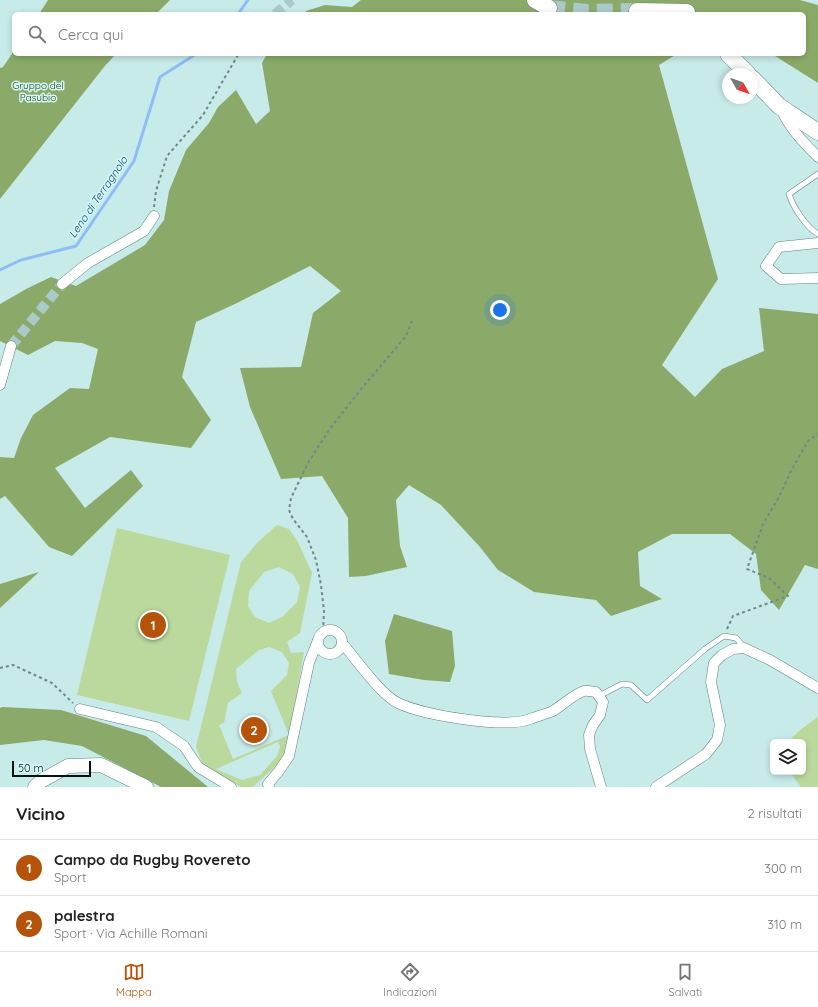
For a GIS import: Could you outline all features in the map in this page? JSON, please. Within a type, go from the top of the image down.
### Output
[{"type":"main road","points":[[669,0],[676,3],[687,12]]},
{"type":"main road","points":[[637,11],[662,12]]},
{"type":"main road","points":[[730,56],[742,68]]},
{"type":"main road","points":[[758,84],[780,106],[818,132]]},
{"type":"main road","points":[[35,787],[41,781],[68,766],[101,765],[146,787]]},
{"type":"street","points":[[780,106],[787,123],[799,139],[818,157]]},
{"type":"street","points":[[62,284],[88,263],[144,231],[154,216]]},
{"type":"street","points":[[818,243],[779,247],[766,266],[781,279],[818,278]]},
{"type":"street","points":[[0,385],[11,346]]},
{"type":"street","points":[[269,787],[268,784],[289,756],[309,663],[320,636],[326,630],[334,630],[340,635],[342,643],[370,677],[385,693],[398,703],[445,716],[478,722],[525,721],[553,711],[584,691],[596,692],[603,702],[600,715],[593,725],[589,736],[590,749],[598,785]]},
{"type":"street","points":[[320,636],[319,648],[325,653],[336,653],[340,650],[342,643]]},
{"type":"street","points":[[656,787],[706,754],[717,740],[720,725],[711,682],[714,663],[722,655],[733,649],[744,648],[770,660],[818,688]]},
{"type":"street","points":[[80,709],[156,727],[184,746],[198,767],[231,787]]},
{"type":"lane","points":[[818,174],[789,194],[791,200],[806,222],[812,230],[818,234]]},
{"type":"lane","points":[[599,696],[622,684],[631,685],[647,700],[705,648],[724,636],[736,638],[744,648]]},
{"type":"path","points":[[154,216],[156,191],[167,156],[203,115],[237,56]]},
{"type":"path","points":[[320,636],[324,611],[316,560],[307,537],[293,519],[290,510],[291,498],[308,463],[329,430],[406,336],[412,322]]},
{"type":"path","points":[[724,636],[733,616],[788,596],[769,578],[747,569],[763,524],[779,497],[790,471],[808,441],[818,434]]},
{"type":"path","points":[[0,668],[12,665],[52,683],[80,709]]},
{"type":"green space","points":[[48,0],[170,0],[158,12],[40,12]]},
{"type":"green space","points":[[361,0],[800,0],[818,5],[818,83],[775,56],[806,56],[806,12],[305,12],[325,5],[352,7]]},
{"type":"green space","name":"Gruppo del Pasubio","points":[[12,54],[12,56],[114,56],[0,199],[0,68],[3,67]]},
{"type":"green space","points":[[266,56],[674,56],[659,65],[718,279],[662,365],[695,397],[722,369],[764,351],[759,308],[818,314],[818,569],[805,565],[779,610],[761,590],[756,554],[730,534],[672,534],[638,552],[640,586],[662,599],[611,616],[596,600],[534,592],[498,570],[480,547],[441,505],[409,485],[396,500],[400,546],[407,567],[366,576],[349,577],[348,518],[322,476],[281,479],[250,407],[240,368],[301,367],[313,313],[341,291],[310,266],[196,322],[182,377],[211,420],[191,448],[110,437],[55,468],[85,508],[131,470],[143,486],[72,556],[49,547],[5,496],[0,499],[0,457],[14,458],[21,438],[33,415],[70,388],[89,389],[98,349],[82,343],[55,341],[28,355],[0,341],[0,304],[51,277],[76,286],[145,245],[164,220],[169,191],[186,150],[209,123],[218,107],[236,90],[256,124],[270,111],[262,63]]},
{"type":"green space","points":[[277,525],[289,529],[298,542],[312,573],[300,633],[287,642],[291,653],[304,652],[286,754],[278,764],[253,787],[241,787],[203,765],[196,747],[241,562],[257,543]],"holes":[[[279,567],[293,574],[300,587],[297,602],[282,617],[269,623],[255,617],[248,606],[249,591],[264,572]],[[269,647],[282,652],[289,663],[287,675],[271,691],[289,735],[233,759],[219,725],[224,723],[228,703],[242,693],[237,682],[236,669],[259,650]],[[278,742],[280,747],[277,756],[260,775],[242,780],[216,769]]]},
{"type":"green space","points":[[117,528],[230,555],[189,721],[77,695]]},
{"type":"green space","points":[[39,572],[0,608],[0,584]]},
{"type":"green space","points":[[394,614],[452,631],[455,666],[450,682],[424,680],[389,674],[385,641]]},
{"type":"green space","points":[[0,708],[61,710],[146,736],[208,787],[161,787],[82,746],[44,740],[0,745]]},
{"type":"green space","points":[[818,717],[818,787],[801,787],[792,775],[806,775],[806,739],[791,739],[800,730]]},
{"type":"waterway","name":"Leno di Terragnolo","points":[[239,12],[248,0]]},
{"type":"waterway","name":"Leno di Terragnolo","points":[[0,270],[21,260],[76,246],[134,161],[160,77],[193,56]]},
{"type":"tunnel","points":[[277,12],[292,0]]},
{"type":"tunnel","points":[[549,8],[587,12],[637,11]]},
{"type":"tunnel","points":[[11,346],[62,284]]},
{"type":"place","name":"Campo da Rugby Rovereto","points":[[153,625]]},
{"type":"place","name":"palestra","points":[[254,730]]}]
